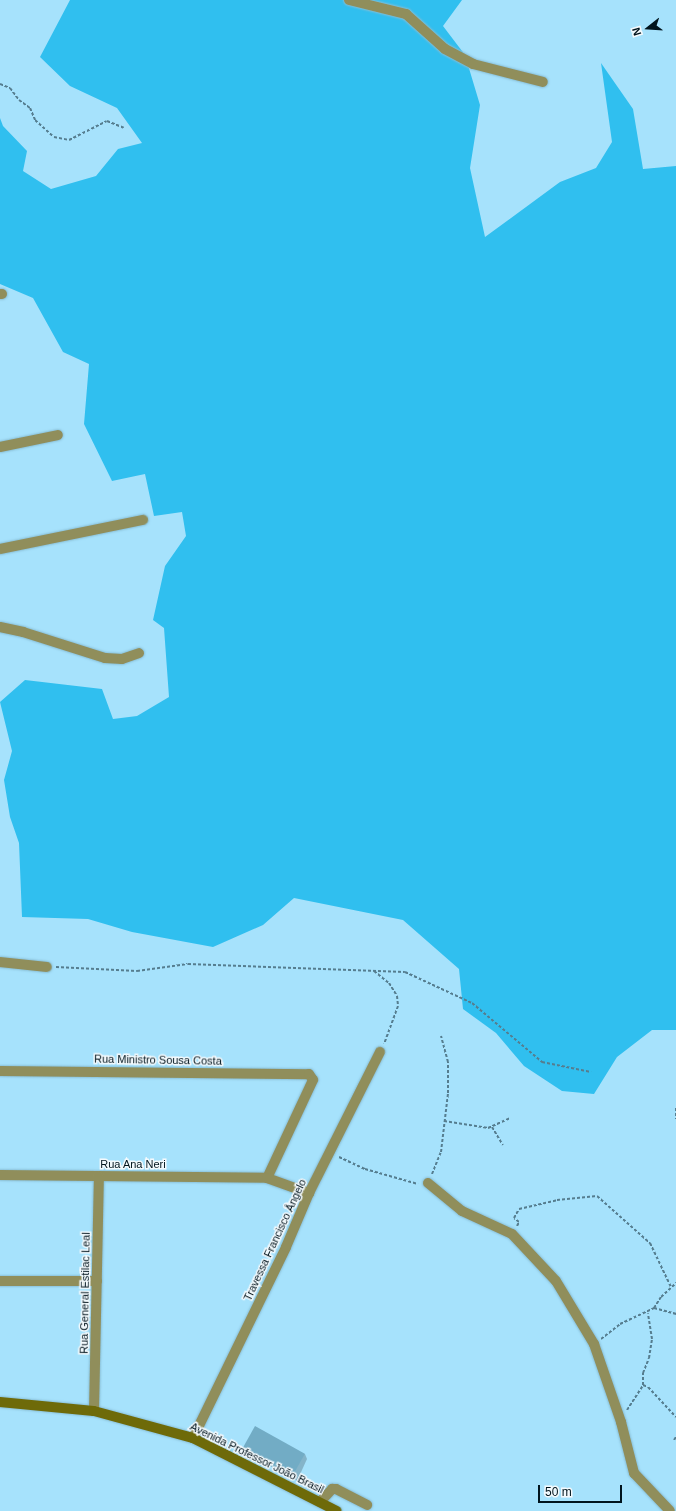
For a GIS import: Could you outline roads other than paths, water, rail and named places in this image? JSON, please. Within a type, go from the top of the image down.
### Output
[{"type":"main road","name":"Avenida Professor João Brasil","points":[[0,1402],[94,1411],[193,1438],[337,1511]]},
{"type":"street","points":[[349,0],[406,14],[445,49],[473,64],[543,82]]},
{"type":"street","points":[[0,447],[58,435]]},
{"type":"street","points":[[0,549],[143,520]]},
{"type":"street","points":[[0,627],[23,632],[105,658],[122,659],[139,653]]},
{"type":"street","points":[[0,962],[47,967]]},
{"type":"street","name":"Travessa Francisco Ângelo","points":[[193,1438],[286,1246],[309,1193],[380,1052]]},
{"type":"street","name":"Rua Ministro Sousa Costa","points":[[0,1071],[309,1074],[313,1080],[267,1178]]},
{"type":"street","name":"Rua Ana Neri","points":[[0,1175],[267,1178],[309,1193]]},
{"type":"street","name":"Rua General Estilac Leal","points":[[94,1411],[99,1176]]},
{"type":"street","points":[[428,1184],[462,1211],[512,1234],[556,1281],[594,1344],[620,1422],[634,1473],[670,1511]]},
{"type":"street","points":[[0,1281],[97,1282]]},
{"type":"street","points":[[320,1502],[332,1489],[336,1489],[367,1505]]}]
